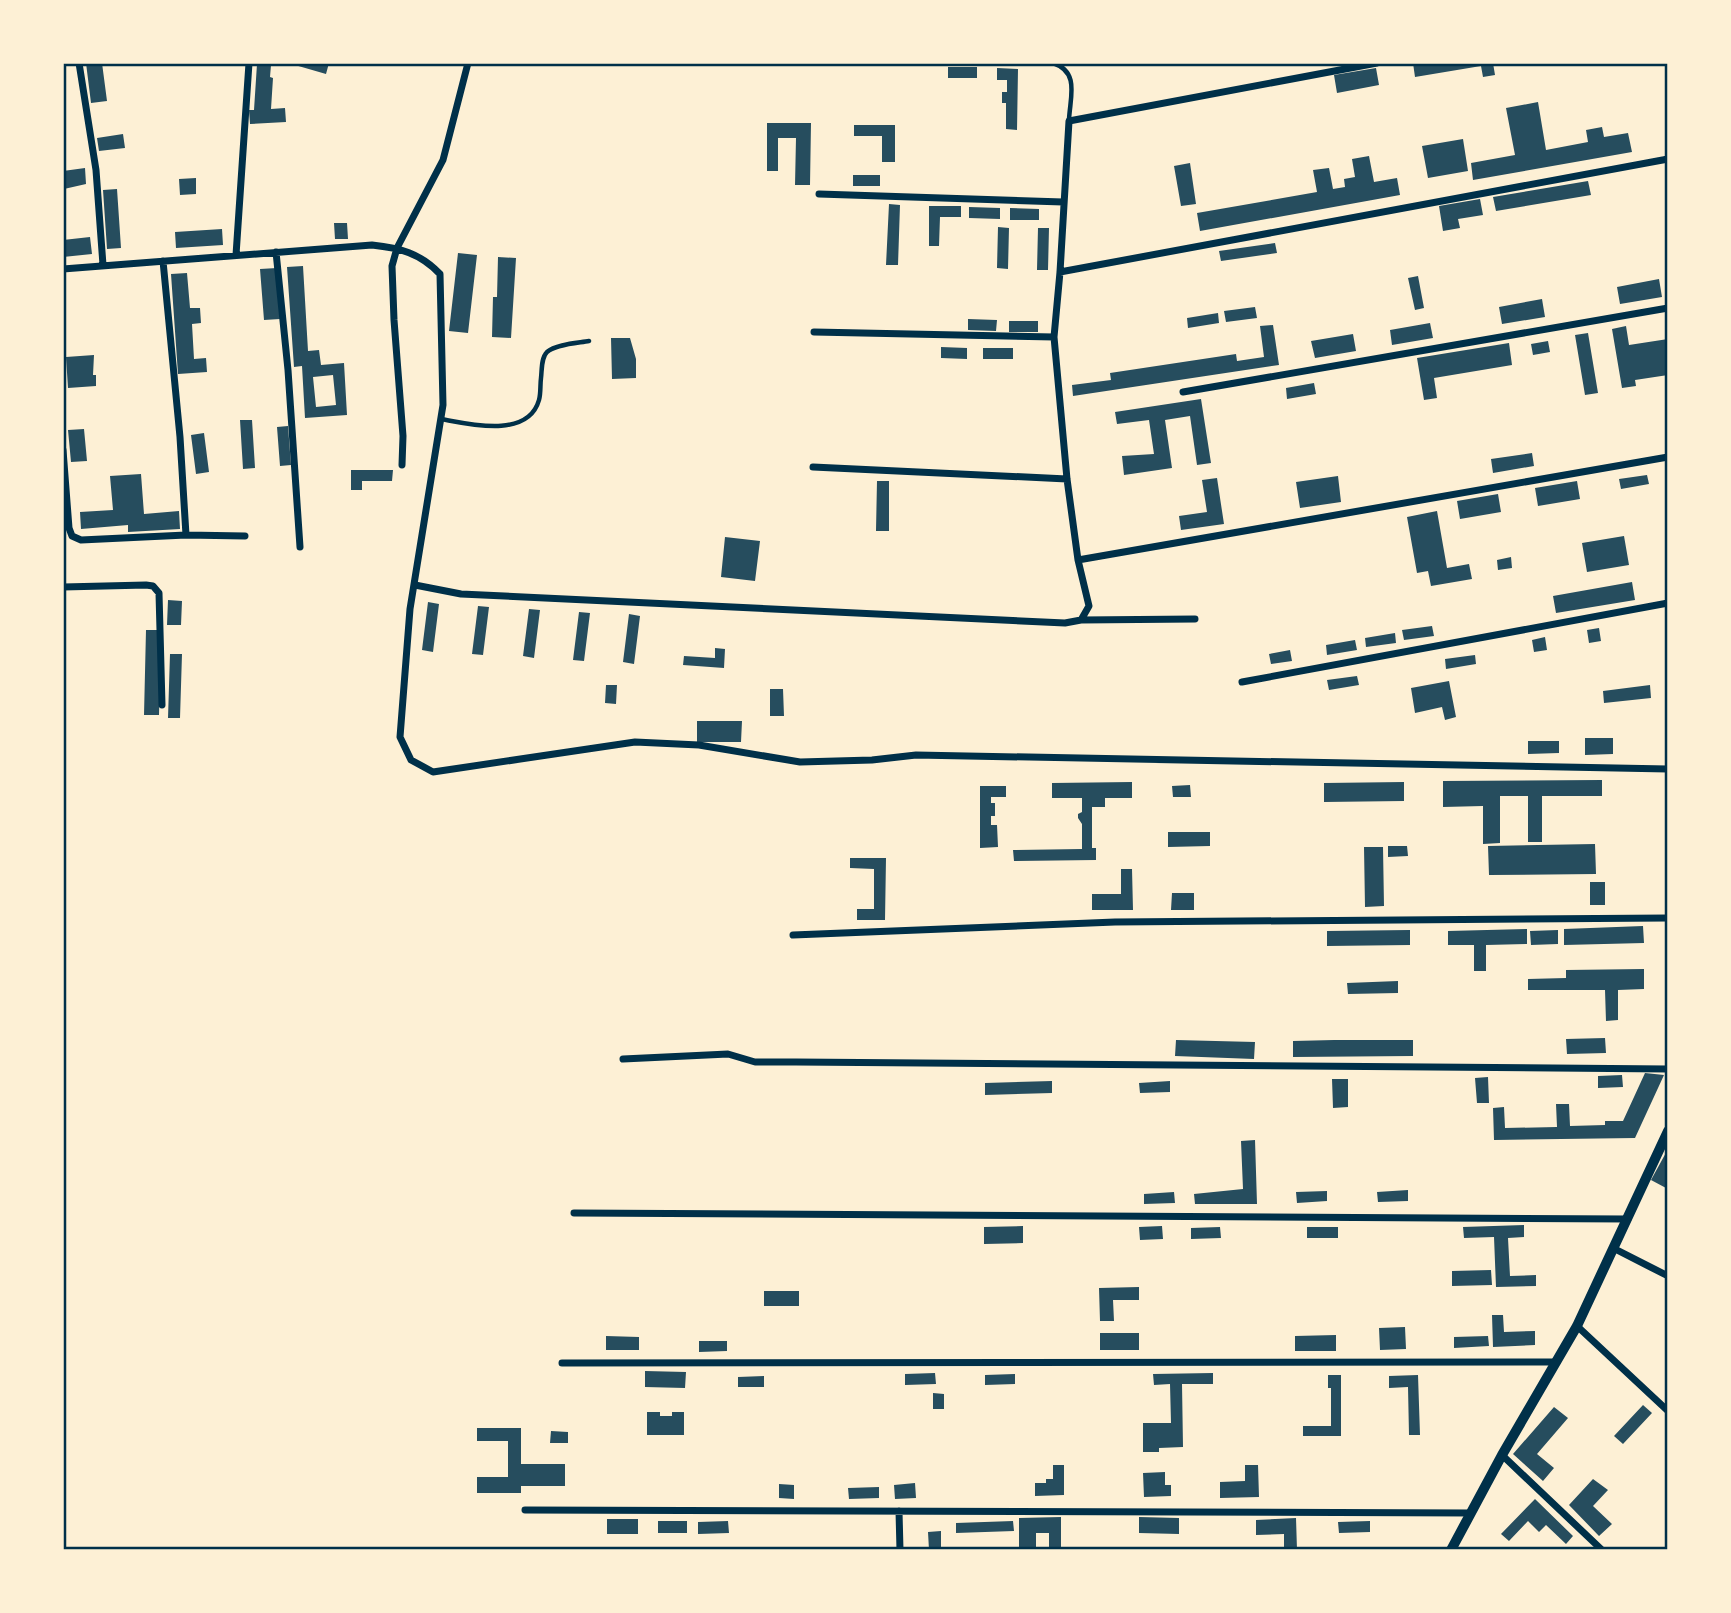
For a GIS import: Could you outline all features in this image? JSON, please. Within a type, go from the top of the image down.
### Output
[{"type":"street","points":[[79,63],[96,170],[103,265]]},
{"type":"street","points":[[236,256],[248,63]]},
{"type":"street","points":[[401,465],[403,436],[392,266],[397,248],[443,160],[468,63]]},
{"type":"street","points":[[1081,620],[1089,606],[1078,560],[1067,479],[1054,338],[1069,121],[1377,63]]},
{"type":"street","points":[[1060,272],[1668,159]]},
{"type":"street","points":[[819,194],[1063,202]]},
{"type":"street","points":[[63,269],[372,244],[397,248],[427,260],[440,274],[443,405],[410,609],[400,737],[411,760],[433,772],[635,742],[699,746],[800,762],[872,760],[916,755],[1668,769]]},
{"type":"street","points":[[276,251],[288,370],[300,547]]},
{"type":"street","points":[[163,261],[180,437],[186,535]]},
{"type":"street","points":[[1183,392],[1668,308]]},
{"type":"street","points":[[814,332],[1054,338]]},
{"type":"street","points":[[63,450],[69,528],[72,536]]},
{"type":"street","points":[[1078,560],[1668,457]]},
{"type":"street","points":[[813,467],[1067,479]]},
{"type":"street","points":[[63,537],[72,536],[81,540],[186,535],[245,536]]},
{"type":"street","points":[[63,587],[146,585],[153,586],[159,593],[162,705]]},
{"type":"street","points":[[415,585],[461,594],[1052,623],[1081,620],[1195,619]]},
{"type":"street","points":[[1242,682],[1668,604]]},
{"type":"street","points":[[793,935],[1115,922],[1668,918]]},
{"type":"street","points":[[623,1059],[727,1054],[755,1062],[1668,1069]]},
{"type":"street","points":[[1451,1550],[1502,1455],[1577,1326],[1668,1131]]},
{"type":"street","points":[[574,1213],[1628,1219]]},
{"type":"street","points":[[1615,1248],[1668,1276]]},
{"type":"street","points":[[1577,1326],[1668,1411]]},
{"type":"street","points":[[562,1363],[1557,1362]]},
{"type":"street","points":[[1502,1455],[1602,1550]]},
{"type":"street","points":[[525,1510],[1471,1513]]},
{"type":"street","points":[[899,1511],[900,1550]]},
{"type":"lane","points":[[1053,63],[1067,69],[1071,76],[1069,121]]},
{"type":"lane","points":[[441,419],[485,426],[513,424],[528,417],[539,401],[546,352],[589,341]]},
{"type":"building","points":[[86,63],[102,63],[107,101],[91,103]]},
{"type":"building","points":[[288,63],[329,63],[326,74]]},
{"type":"building","points":[[1413,63],[1493,63],[1495,75],[1483,77],[1481,66],[1415,77]]},
{"type":"building","points":[[257,64],[271,65],[271,109],[285,108],[286,122],[250,124],[249,110],[254,110]]},
{"type":"building","points":[[948,67],[977,67],[977,78],[948,78]]},
{"type":"building","points":[[997,68],[1018,69],[1017,130],[1006,129],[1006,103],[1002,103],[1002,92],[1007,92],[1007,80],[997,80]]},
{"type":"building","points":[[1376,68],[1379,85],[1337,93],[1334,75]]},
{"type":"building","points":[[1538,102],[1546,150],[1588,142],[1586,130],[1602,127],[1604,137],[1628,133],[1632,152],[1473,180],[1471,163],[1515,155],[1506,108]]},
{"type":"building","points":[[767,123],[811,123],[810,185],[795,185],[796,138],[778,138],[778,171],[767,171]]},
{"type":"building","points":[[854,125],[895,125],[895,162],[882,162],[882,136],[854,136]]},
{"type":"building","points":[[123,134],[125,148],[99,151],[97,138]]},
{"type":"building","points":[[1463,139],[1468,171],[1428,178],[1422,146]]},
{"type":"building","points":[[1369,156],[1374,182],[1397,178],[1400,195],[1200,231],[1197,213],[1317,192],[1313,170],[1329,168],[1333,189],[1345,187],[1344,179],[1355,177],[1352,159]]},
{"type":"building","points":[[1190,163],[1196,204],[1181,206],[1174,166]]},
{"type":"building","points":[[85,168],[86,184],[64,189],[63,171]]},
{"type":"building","points":[[853,175],[880,175],[880,186],[853,186]]},
{"type":"building","points":[[196,178],[196,194],[180,195],[179,179]]},
{"type":"building","points":[[1588,181],[1591,195],[1496,211],[1493,197]]},
{"type":"building","points":[[117,189],[121,248],[107,249],[103,190]]},
{"type":"building","points":[[1480,199],[1483,215],[1458,219],[1460,228],[1443,231],[1439,206]]},
{"type":"building","points":[[889,204],[900,205],[898,265],[886,265]]},
{"type":"building","points":[[929,206],[961,206],[961,217],[940,217],[939,246],[929,246]]},
{"type":"building","points":[[969,207],[1000,208],[1000,219],[969,218]]},
{"type":"building","points":[[1010,208],[1039,209],[1039,220],[1010,220]]},
{"type":"building","points":[[334,223],[347,223],[348,239],[335,239]]},
{"type":"building","points":[[998,227],[1009,228],[1008,269],[997,268]]},
{"type":"building","points":[[1038,228],[1049,228],[1048,270],[1037,270]]},
{"type":"building","points":[[222,229],[223,245],[176,248],[175,232]]},
{"type":"building","points":[[90,237],[92,254],[63,257],[63,240]]},
{"type":"building","points":[[1275,243],[1277,253],[1221,261],[1219,251]]},
{"type":"building","points":[[458,253],[477,255],[468,333],[449,331]]},
{"type":"building","points":[[498,257],[516,258],[511,338],[492,337]]},
{"type":"building","points":[[303,266],[308,351],[319,350],[321,365],[344,363],[347,415],[305,418],[302,366],[294,367],[287,267]],"holes":[[[333,375],[336,405],[316,407],[313,377]]]},
{"type":"building","points":[[277,268],[280,319],[264,320],[260,269]]},
{"type":"building","points":[[187,273],[190,308],[200,308],[201,323],[192,324],[194,359],[206,358],[207,372],[178,374],[171,274]]},
{"type":"building","points":[[1418,276],[1424,308],[1415,310],[1408,278]]},
{"type":"building","points":[[1659,279],[1662,297],[1620,304],[1617,287]]},
{"type":"building","points":[[1542,299],[1545,317],[1502,324],[1499,307]]},
{"type":"building","points":[[1255,307],[1257,318],[1226,322],[1224,311]]},
{"type":"building","points":[[1218,313],[1219,323],[1188,328],[1187,318]]},
{"type":"building","points":[[968,319],[997,320],[996,331],[968,330]]},
{"type":"building","points":[[1009,321],[1038,321],[1038,332],[1009,332]]},
{"type":"building","points":[[1430,323],[1433,338],[1392,345],[1390,330]]},
{"type":"building","points":[[1273,325],[1279,365],[1073,396],[1072,385],[1111,380],[1110,373],[1236,354],[1237,361],[1264,357],[1260,326]]},
{"type":"building","points":[[1626,326],[1629,345],[1668,339],[1668,375],[1635,380],[1636,386],[1622,388],[1612,329]]},
{"type":"building","points":[[1588,333],[1598,393],[1585,395],[1575,335]]},
{"type":"building","points":[[1353,334],[1356,351],[1315,358],[1311,341]]},
{"type":"building","points":[[611,338],[630,338],[636,359],[636,378],[612,379]]},
{"type":"building","points":[[1548,341],[1550,352],[1533,355],[1531,344]]},
{"type":"building","points":[[1509,343],[1512,365],[1434,378],[1437,398],[1424,400],[1417,358]]},
{"type":"building","points":[[941,347],[967,348],[967,359],[941,358]]},
{"type":"building","points":[[983,348],[1013,348],[1013,359],[983,359]]},
{"type":"building","points":[[94,355],[93,375],[96,375],[96,386],[68,388],[66,357]]},
{"type":"building","points":[[1314,383],[1316,394],[1287,399],[1286,388]]},
{"type":"building","points":[[1201,399],[1211,463],[1197,465],[1190,416],[1165,420],[1172,468],[1124,475],[1122,456],[1154,454],[1149,420],[1117,424],[1115,412]]},
{"type":"building","points":[[240,420],[252,420],[255,468],[243,469]]},
{"type":"building","points":[[288,426],[291,465],[280,466],[277,427]]},
{"type":"building","points":[[84,429],[87,461],[71,462],[68,430]]},
{"type":"building","points":[[204,433],[209,472],[196,474],[191,435]]},
{"type":"building","points":[[1532,453],[1534,466],[1493,473],[1491,459]]},
{"type":"building","points":[[351,470],[393,470],[392,481],[362,481],[362,490],[351,490]]},
{"type":"building","points":[[141,474],[144,514],[179,511],[180,529],[128,532],[128,525],[81,529],[80,512],[113,510],[110,476]]},
{"type":"building","points":[[1647,475],[1649,484],[1621,489],[1619,479]]},
{"type":"building","points":[[1338,476],[1341,502],[1300,508],[1296,482]]},
{"type":"building","points":[[1217,478],[1224,524],[1181,530],[1179,516],[1207,512],[1202,480]]},
{"type":"building","points":[[877,481],[889,481],[889,531],[876,531]]},
{"type":"building","points":[[1577,481],[1580,499],[1538,506],[1535,488]]},
{"type":"building","points":[[1498,494],[1501,512],[1460,519],[1457,501]]},
{"type":"building","points":[[1437,511],[1447,568],[1469,564],[1472,579],[1431,586],[1428,571],[1417,573],[1407,517]]},
{"type":"building","points":[[1624,536],[1629,565],[1587,572],[1582,543]]},
{"type":"building","points":[[725,537],[760,541],[755,581],[721,577]]},
{"type":"building","points":[[1511,557],[1512,568],[1498,570],[1497,560]]},
{"type":"building","points":[[1632,582],[1635,600],[1556,613],[1553,596]]},
{"type":"building","points":[[168,600],[182,601],[181,625],[167,625]]},
{"type":"building","points":[[428,602],[439,604],[433,652],[422,650]]},
{"type":"building","points":[[478,606],[489,607],[483,655],[472,654]]},
{"type":"building","points":[[529,609],[540,610],[534,658],[523,656]]},
{"type":"building","points":[[579,612],[590,613],[584,661],[573,660]]},
{"type":"building","points":[[629,614],[640,616],[634,664],[623,662]]},
{"type":"building","points":[[1432,626],[1434,636],[1404,640],[1402,630]]},
{"type":"building","points":[[1599,628],[1601,641],[1589,643],[1587,630]]},
{"type":"building","points":[[146,630],[161,630],[159,715],[144,715]]},
{"type":"building","points":[[1395,633],[1396,643],[1366,647],[1365,638]]},
{"type":"building","points":[[1545,637],[1547,650],[1534,652],[1532,640]]},
{"type":"building","points":[[1355,640],[1357,650],[1327,655],[1326,645]]},
{"type":"building","points":[[715,648],[725,649],[724,668],[683,665],[684,656],[715,658]]},
{"type":"building","points":[[1290,650],[1292,661],[1271,664],[1269,654]]},
{"type":"building","points":[[170,654],[182,654],[180,718],[168,718]]},
{"type":"building","points":[[1475,655],[1476,664],[1446,669],[1445,659]]},
{"type":"building","points":[[1357,676],[1359,685],[1329,690],[1327,680]]},
{"type":"building","points":[[1449,681],[1456,717],[1445,720],[1442,707],[1415,713],[1411,688]]},
{"type":"building","points":[[606,685],[617,685],[616,704],[605,703]]},
{"type":"building","points":[[1650,685],[1651,698],[1604,703],[1603,691]]},
{"type":"building","points":[[770,689],[783,689],[784,716],[770,716]]},
{"type":"building","points":[[697,721],[742,721],[741,742],[697,742]]},
{"type":"building","points":[[1585,738],[1613,738],[1613,754],[1585,755]]},
{"type":"building","points":[[1528,741],[1559,741],[1559,753],[1528,754]]},
{"type":"building","points":[[1602,780],[1602,796],[1542,796],[1542,842],[1528,842],[1528,796],[1500,796],[1500,843],[1483,844],[1483,806],[1443,807],[1443,781]]},
{"type":"building","points":[[1132,782],[1132,798],[1105,798],[1105,807],[1092,807],[1092,848],[1096,848],[1096,860],[1014,861],[1013,850],[1082,849],[1082,824],[1078,814],[1082,812],[1082,798],[1052,798],[1052,783]]},
{"type":"building","points":[[1404,782],[1404,801],[1324,802],[1324,783]]},
{"type":"building","points":[[1190,785],[1191,797],[1173,797],[1172,786]]},
{"type":"building","points":[[980,786],[1006,786],[1006,797],[991,797],[991,803],[995,803],[995,816],[991,816],[991,825],[997,825],[998,847],[980,848]]},
{"type":"building","points":[[1168,832],[1210,832],[1210,846],[1168,847]]},
{"type":"building","points":[[1595,844],[1596,874],[1489,875],[1488,846]]},
{"type":"building","points":[[1388,846],[1407,846],[1408,856],[1388,857]]},
{"type":"building","points":[[1364,847],[1383,847],[1384,906],[1365,907]]},
{"type":"building","points":[[850,858],[886,858],[885,920],[857,920],[857,909],[874,909],[874,869],[850,868]]},
{"type":"building","points":[[1121,869],[1132,869],[1133,910],[1092,910],[1092,894],[1121,894]]},
{"type":"building","points":[[1590,882],[1605,882],[1605,905],[1590,905]]},
{"type":"building","points":[[1172,893],[1194,893],[1194,910],[1171,910]]},
{"type":"building","points":[[1643,926],[1644,943],[1564,945],[1564,929]]},
{"type":"building","points":[[1527,929],[1527,944],[1486,945],[1486,971],[1474,971],[1474,945],[1448,945],[1448,931]]},
{"type":"building","points":[[1410,930],[1410,945],[1327,946],[1327,931]]},
{"type":"building","points":[[1558,930],[1558,944],[1531,945],[1530,931]]},
{"type":"building","points":[[1644,969],[1644,989],[1618,990],[1618,1020],[1606,1021],[1605,990],[1528,990],[1528,979],[1566,978],[1566,970]]},
{"type":"building","points":[[1398,981],[1398,993],[1348,994],[1347,983]]},
{"type":"building","points":[[1605,1038],[1606,1053],[1567,1054],[1566,1039]]},
{"type":"building","points":[[1176,1040],[1255,1042],[1254,1059],[1175,1056]]},
{"type":"building","points":[[1413,1040],[1413,1056],[1293,1057],[1293,1041]]},
{"type":"building","points":[[1645,1073],[1664,1075],[1635,1138],[1494,1140],[1493,1108],[1504,1107],[1505,1128],[1557,1127],[1556,1104],[1569,1104],[1570,1126],[1605,1125],[1605,1121],[1623,1121]]},
{"type":"building","points":[[1622,1075],[1623,1087],[1598,1088],[1598,1076]]},
{"type":"building","points":[[1488,1077],[1489,1103],[1477,1103],[1475,1078]]},
{"type":"building","points":[[1332,1079],[1348,1079],[1348,1107],[1333,1108]]},
{"type":"building","points":[[1052,1081],[1052,1093],[985,1095],[985,1083]]},
{"type":"building","points":[[1170,1081],[1170,1092],[1140,1093],[1139,1083]]},
{"type":"building","points":[[1255,1140],[1257,1204],[1195,1204],[1194,1194],[1243,1189],[1241,1141]]},
{"type":"building","points":[[1668,1149],[1668,1184],[1666,1188],[1651,1180]]},
{"type":"building","points":[[1408,1190],[1408,1201],[1378,1202],[1377,1192]]},
{"type":"building","points":[[1327,1191],[1327,1201],[1297,1203],[1296,1192]]},
{"type":"building","points":[[1174,1192],[1175,1203],[1144,1204],[1144,1194]]},
{"type":"building","points":[[1524,1225],[1524,1237],[1508,1238],[1510,1276],[1536,1275],[1536,1286],[1496,1287],[1494,1237],[1464,1238],[1463,1227]]},
{"type":"building","points":[[1023,1226],[1023,1243],[984,1244],[984,1227]]},
{"type":"building","points":[[1162,1226],[1163,1239],[1140,1240],[1139,1227]]},
{"type":"building","points":[[1220,1227],[1221,1238],[1191,1239],[1191,1228]]},
{"type":"building","points":[[1307,1227],[1338,1227],[1338,1238],[1307,1238]]},
{"type":"building","points":[[1491,1270],[1492,1285],[1452,1286],[1452,1271]]},
{"type":"building","points":[[1139,1287],[1139,1300],[1113,1300],[1114,1321],[1100,1321],[1099,1288]]},
{"type":"building","points":[[764,1291],[799,1291],[799,1306],[764,1306]]},
{"type":"building","points":[[1492,1315],[1503,1315],[1504,1332],[1535,1331],[1535,1345],[1493,1347]]},
{"type":"building","points":[[1405,1327],[1406,1349],[1380,1350],[1379,1328]]},
{"type":"building","points":[[1100,1333],[1139,1333],[1139,1350],[1100,1350]]},
{"type":"building","points":[[1336,1335],[1336,1351],[1295,1351],[1295,1336]]},
{"type":"building","points":[[606,1336],[639,1337],[639,1350],[606,1350]]},
{"type":"building","points":[[1488,1336],[1489,1346],[1454,1348],[1454,1337]]},
{"type":"building","points":[[699,1341],[727,1341],[727,1351],[699,1352]]},
{"type":"building","points":[[645,1371],[686,1372],[685,1388],[645,1387]]},
{"type":"building","points":[[935,1373],[936,1384],[905,1385],[905,1374]]},
{"type":"building","points":[[1213,1373],[1213,1384],[1182,1384],[1183,1447],[1143,1452],[1143,1423],[1171,1423],[1170,1384],[1154,1385],[1153,1374]]},
{"type":"building","points":[[1015,1374],[1015,1384],[985,1385],[985,1375]]},
{"type":"building","points":[[1328,1375],[1341,1375],[1341,1436],[1303,1436],[1303,1426],[1331,1426],[1331,1388],[1328,1388]]},
{"type":"building","points":[[1418,1375],[1420,1435],[1409,1435],[1408,1387],[1389,1388],[1389,1376]]},
{"type":"building","points":[[764,1376],[764,1387],[738,1387],[738,1377]]},
{"type":"building","points":[[933,1393],[944,1394],[944,1409],[933,1409]]},
{"type":"building","points":[[1643,1405],[1652,1413],[1623,1444],[1614,1436]]},
{"type":"building","points":[[1554,1407],[1568,1418],[1537,1454],[1554,1468],[1543,1481],[1513,1454]]},
{"type":"building","points":[[647,1412],[672,1416],[672,1412],[684,1412],[684,1435],[647,1435]]},
{"type":"building","points":[[477,1428],[521,1428],[521,1464],[565,1464],[565,1486],[521,1486],[521,1493],[477,1493],[477,1477],[508,1477],[508,1441],[477,1441]]},
{"type":"building","points":[[551,1431],[568,1432],[568,1443],[550,1443]]},
{"type":"building","points":[[1053,1465],[1064,1465],[1064,1495],[1035,1496],[1035,1483],[1046,1483],[1046,1479],[1053,1479]]},
{"type":"building","points":[[1245,1465],[1258,1465],[1259,1497],[1220,1498],[1220,1482],[1245,1481]]},
{"type":"building","points":[[1165,1472],[1165,1485],[1171,1485],[1171,1496],[1144,1497],[1143,1473]]},
{"type":"building","points":[[1593,1479],[1608,1490],[1593,1506],[1612,1524],[1599,1536],[1569,1505]]},
{"type":"building","points":[[915,1483],[916,1498],[895,1499],[894,1485]]},
{"type":"building","points":[[779,1484],[794,1485],[794,1499],[779,1498]]},
{"type":"building","points":[[879,1487],[879,1498],[849,1499],[848,1488]]},
{"type":"building","points":[[1535,1499],[1573,1536],[1566,1544],[1546,1525],[1539,1532],[1528,1521],[1509,1541],[1501,1534]]},
{"type":"building","points":[[1061,1517],[1061,1550],[1049,1550],[1049,1533],[1036,1533],[1036,1550],[1019,1550],[1019,1518]]},
{"type":"building","points":[[1139,1517],[1179,1518],[1179,1534],[1139,1533]]},
{"type":"building","points":[[1296,1518],[1297,1550],[1284,1550],[1284,1534],[1256,1535],[1256,1520]]},
{"type":"building","points":[[607,1519],[638,1519],[638,1534],[607,1534]]},
{"type":"building","points":[[658,1521],[687,1521],[687,1533],[658,1533]]},
{"type":"building","points":[[728,1521],[729,1533],[698,1534],[698,1522]]},
{"type":"building","points":[[1013,1521],[1014,1531],[956,1533],[956,1523]]},
{"type":"building","points":[[1370,1521],[1370,1532],[1339,1533],[1338,1522]]},
{"type":"building","points":[[941,1531],[941,1550],[929,1550],[928,1532]]}]
